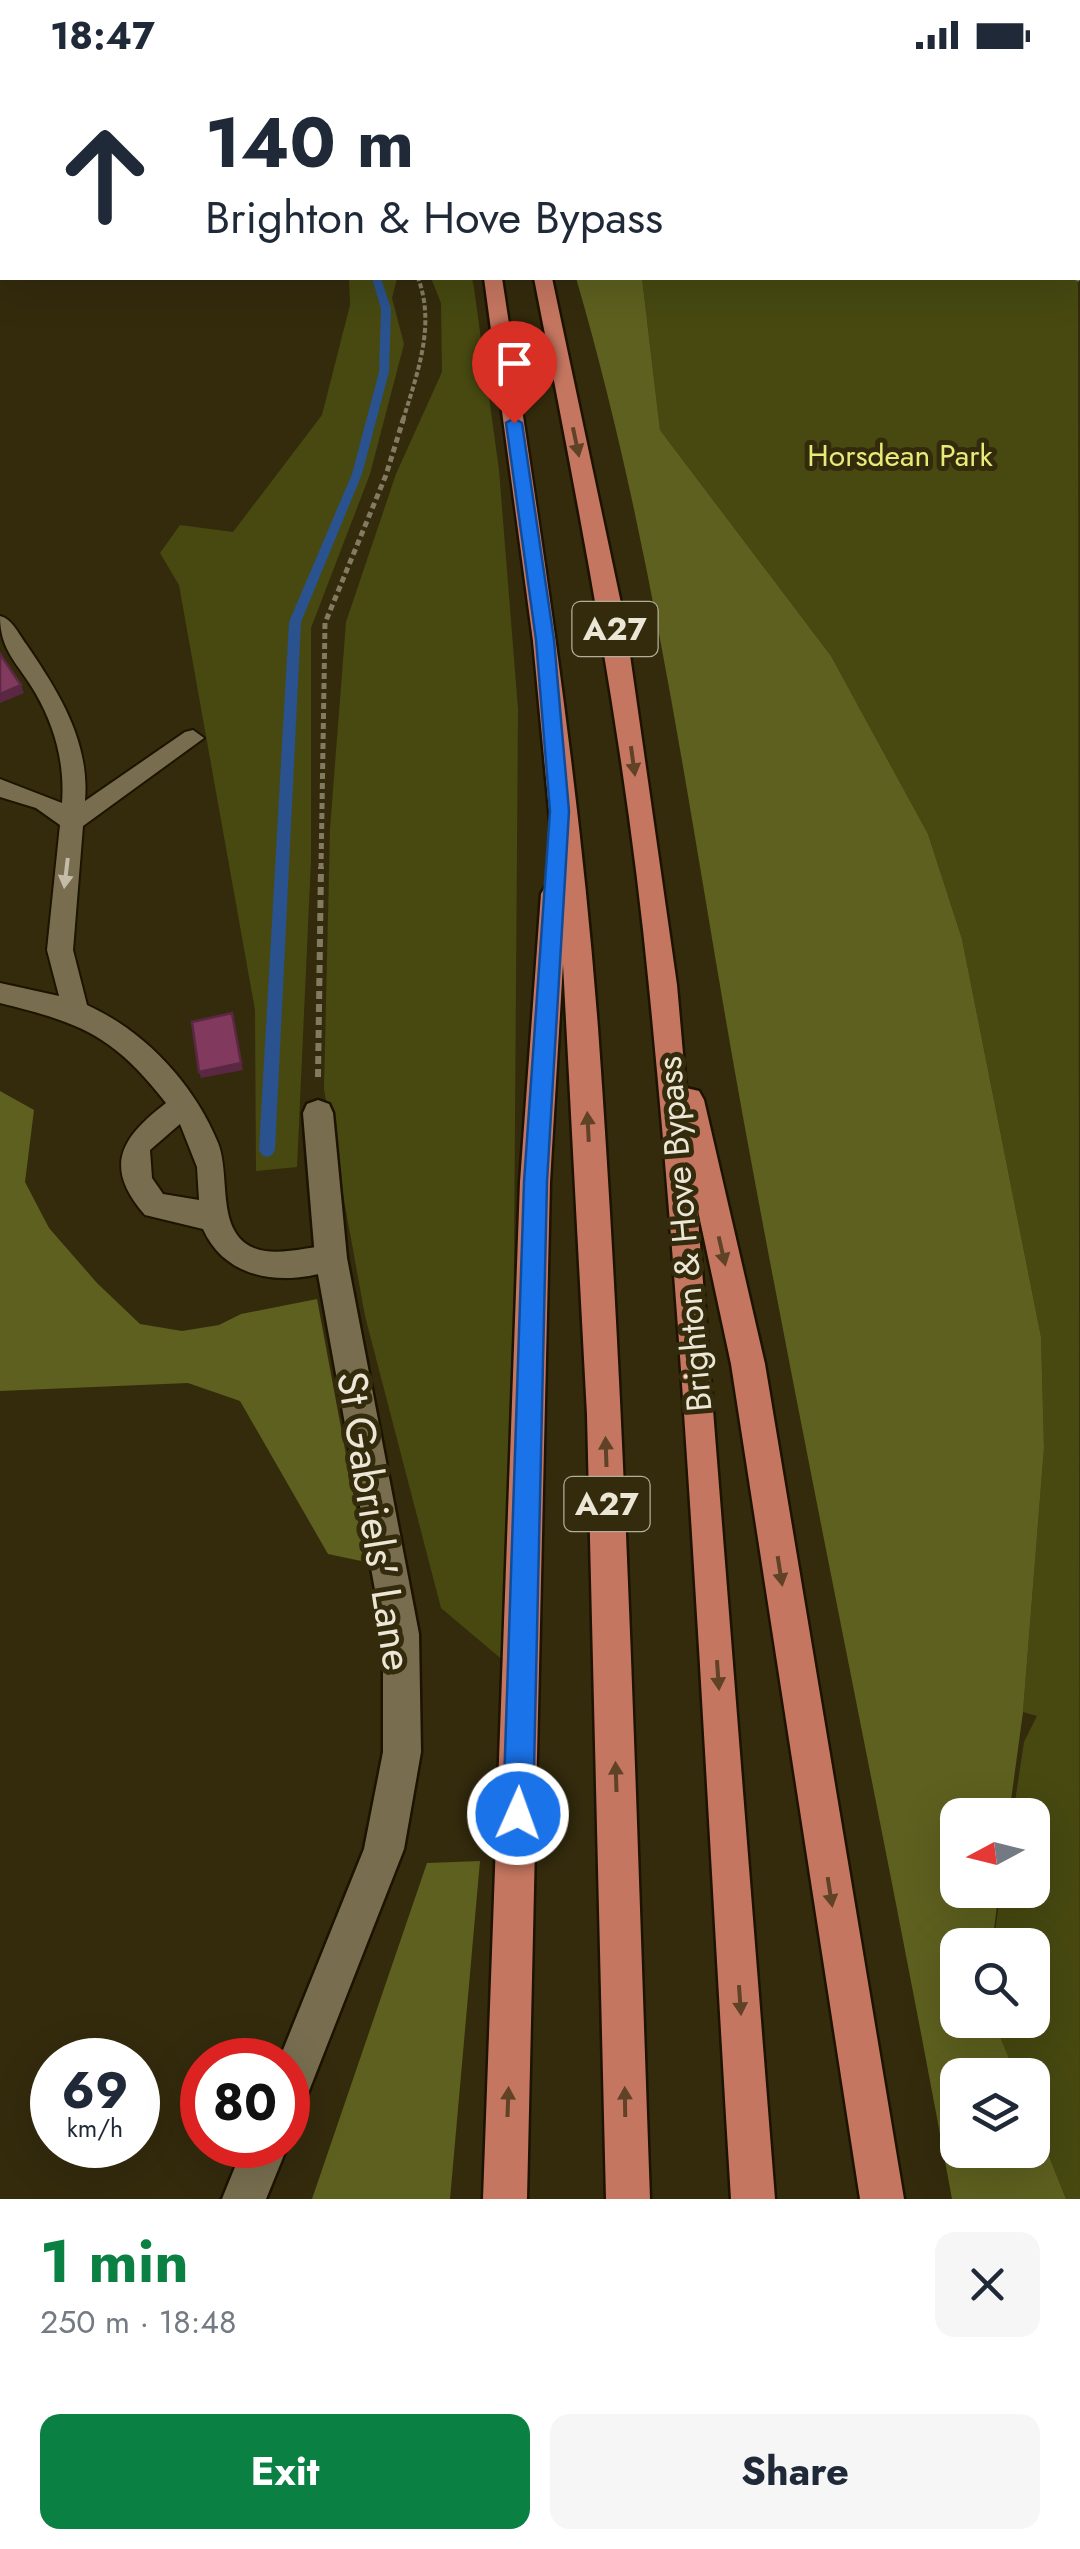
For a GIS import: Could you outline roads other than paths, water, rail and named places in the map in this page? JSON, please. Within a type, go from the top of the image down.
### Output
[{"type":"highway","name":"A27","points":[[493,280],[545,640],[582,1023],[604,1415],[628,2199]]},
{"type":"highway","name":"Brighton & Hove Bypass","points":[[543,280],[614,627],[663,985],[698,1392],[752,2199]]},
{"type":"highway","name":"A27","points":[[504,2199],[535,1182],[559,811]]},
{"type":"highway","name":"A27","points":[[663,985],[748,1364],[882,2199]]},
{"type":"street","name":"St Gabriels' Lane","points":[[309,2038],[384,1849],[402,1752],[402,1634],[331,1258],[318,1113]]},
{"type":"street","points":[[244,2199],[257,2168]]},
{"type":"lane","points":[[0,623],[63,719],[75,784],[60,950],[76,1011]]},
{"type":"lane","points":[[72,822],[193,738]]},
{"type":"lane","points":[[0,788],[44,802],[72,822]]},
{"type":"lane","points":[[0,993],[76,1011],[107,1027],[184,1104],[202,1136],[210,1166],[211,1218]]},
{"type":"lane","points":[[184,1104],[139,1139],[133,1156],[146,1195],[156,1206],[211,1218],[233,1248],[248,1260],[331,1258]]},
{"type":"waterway","points":[[267,1150],[295,622],[357,474],[384,372],[386,309],[377,280]]},
{"type":"park label","name":"Horsdean Park","points":[[900,455]]}]
